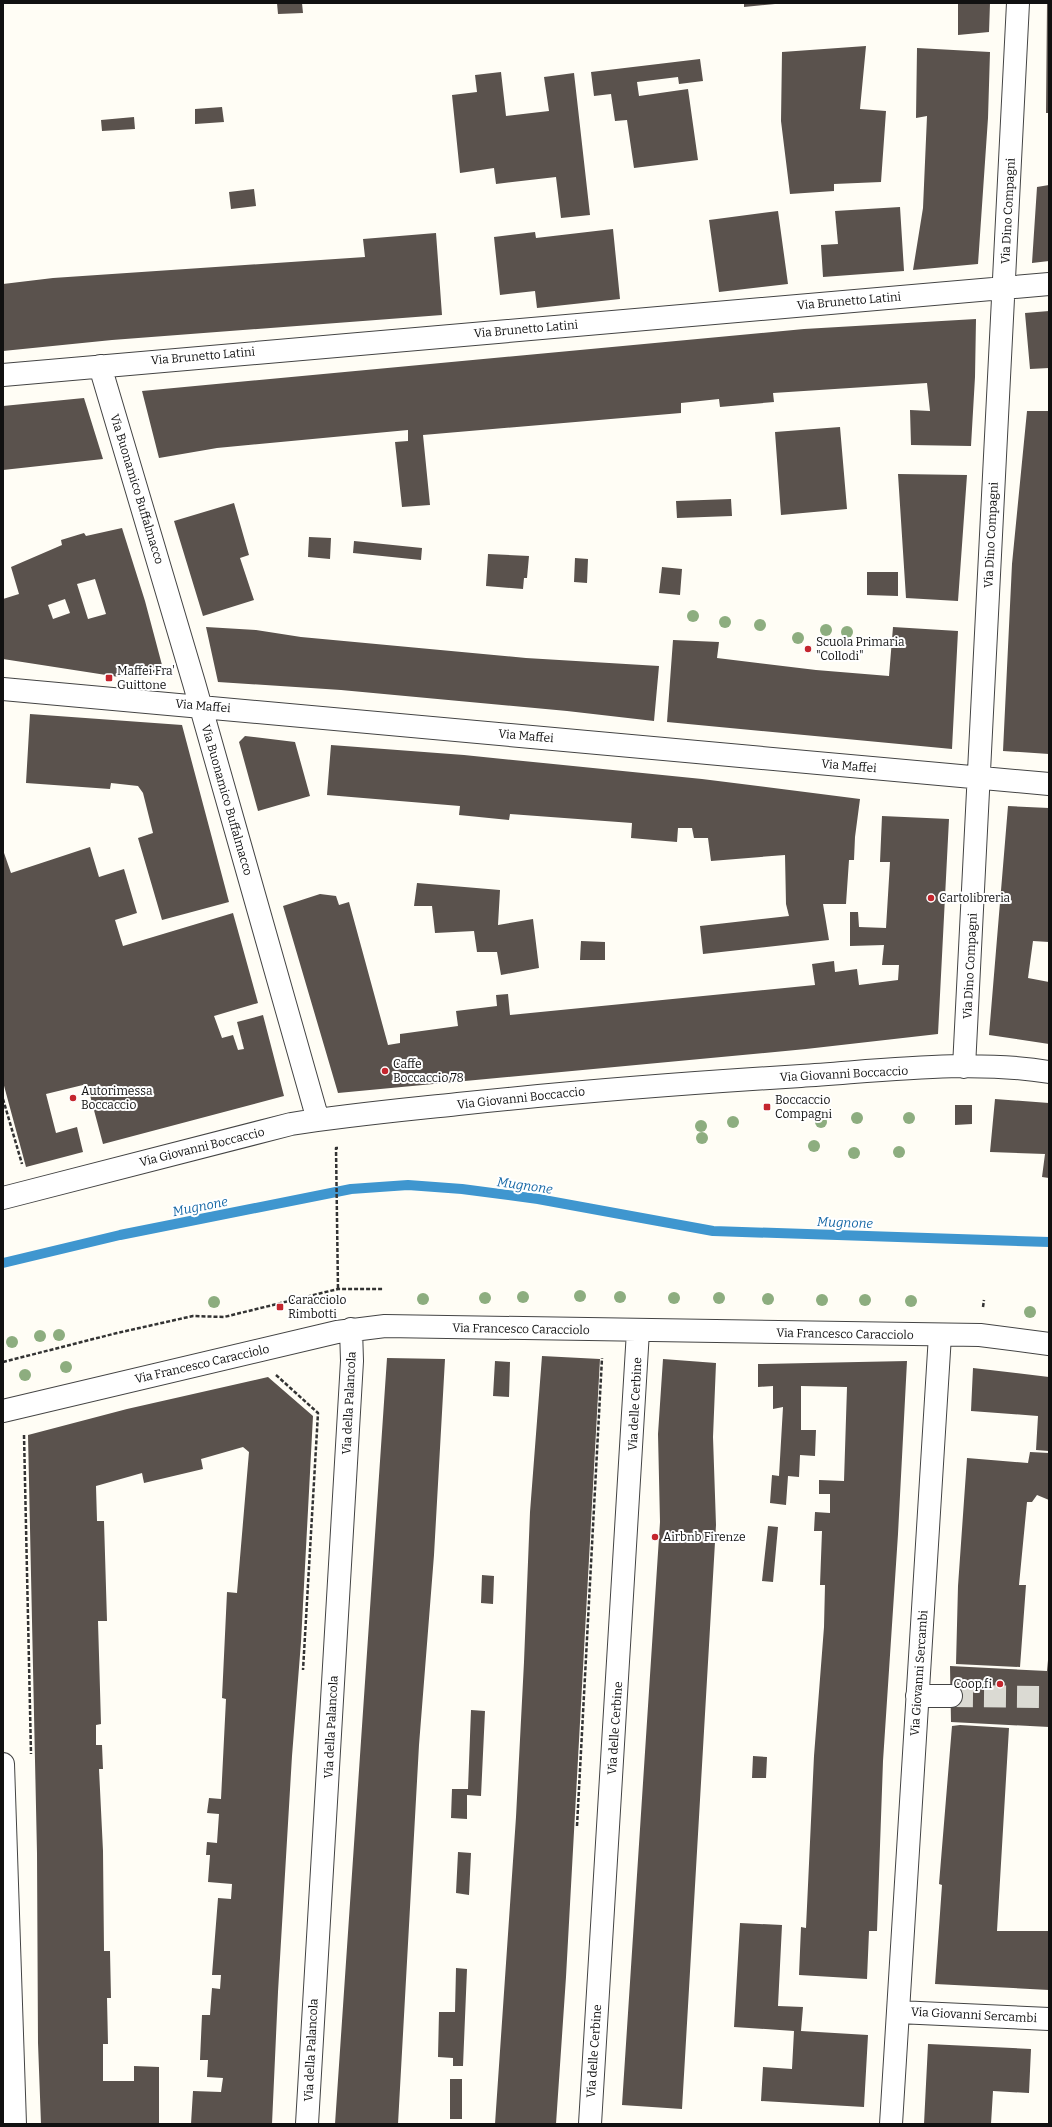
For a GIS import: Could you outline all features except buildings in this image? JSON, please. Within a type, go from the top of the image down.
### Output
[{"type":"street","name":"Via Dino Compagni","points":[[964,1066],[1018,3]]},
{"type":"street","name":"Via Brunetto Latini","points":[[3,375],[1049,284]]},
{"type":"street","name":"Via Buonamico Buffalmacco","points":[[100,366],[201,706],[318,1120]]},
{"type":"street","name":"Via Maffei","points":[[3,690],[201,706],[1049,784]]},
{"type":"street","name":"Via Giovanni Boccaccio","points":[[5,1191],[318,1120],[559,1094],[964,1066],[1030,1069],[1049,1072]]},
{"type":"street","name":"Via Francesco Caracciolo","points":[[3,1411],[351,1329],[385,1326],[980,1335],[1049,1344]]},
{"type":"street","name":"Via della Palancola","points":[[307,2124],[352,1369],[351,1329]]},
{"type":"street","name":"Via delle Cerbine","points":[[590,2124],[638,1331]]},
{"type":"street","name":"Via Giovanni Sercambi","points":[[891,2124],[940,1335]]},
{"type":"street","points":[[918,1696],[951,1696]]},
{"type":"street","points":[[3,1764],[15,2124]]},
{"type":"street","name":"Via Giovanni Sercambi","points":[[898,2012],[1049,2019]]},
{"type":"path","points":[[145,674],[167,668]]},
{"type":"path","points":[[3,1099],[24,1170]]},
{"type":"path","points":[[338,1289],[336,1148],[342,1147]]},
{"type":"path","points":[[3,1362],[117,1332],[193,1316],[224,1317],[338,1289],[384,1289]]},
{"type":"path","points":[[577,1830],[602,1354]]},
{"type":"path","points":[[274,1374],[318,1413],[303,1674]]},
{"type":"waterway","name":"Mugnone","points":[[3,1263],[120,1235],[351,1189],[408,1185],[462,1189],[538,1199],[713,1231],[1049,1242]]},
{"type":"tunnel","points":[[951,1696],[1049,1697]]},
{"type":"place","name":"Scuola Primaria \"Collodi\"","points":[[808,649]]},
{"type":"place","name":"Maffei Fra' Guittone","points":[[109,678]]},
{"type":"place","name":"Cartolibreria","points":[[931,898]]},
{"type":"place","name":"Caffe Boccaccio 78","points":[[385,1071]]},
{"type":"place","name":"Autorimessa Boccaccio","points":[[73,1098]]},
{"type":"place","name":"Boccaccio Compagni","points":[[767,1107]]},
{"type":"place","name":"Caracciolo Rimbotti","points":[[280,1307]]},
{"type":"place","name":"Airbnb Firenze","points":[[655,1537]]},
{"type":"place","name":"Coop.fi","points":[[1000,1684]]}]
